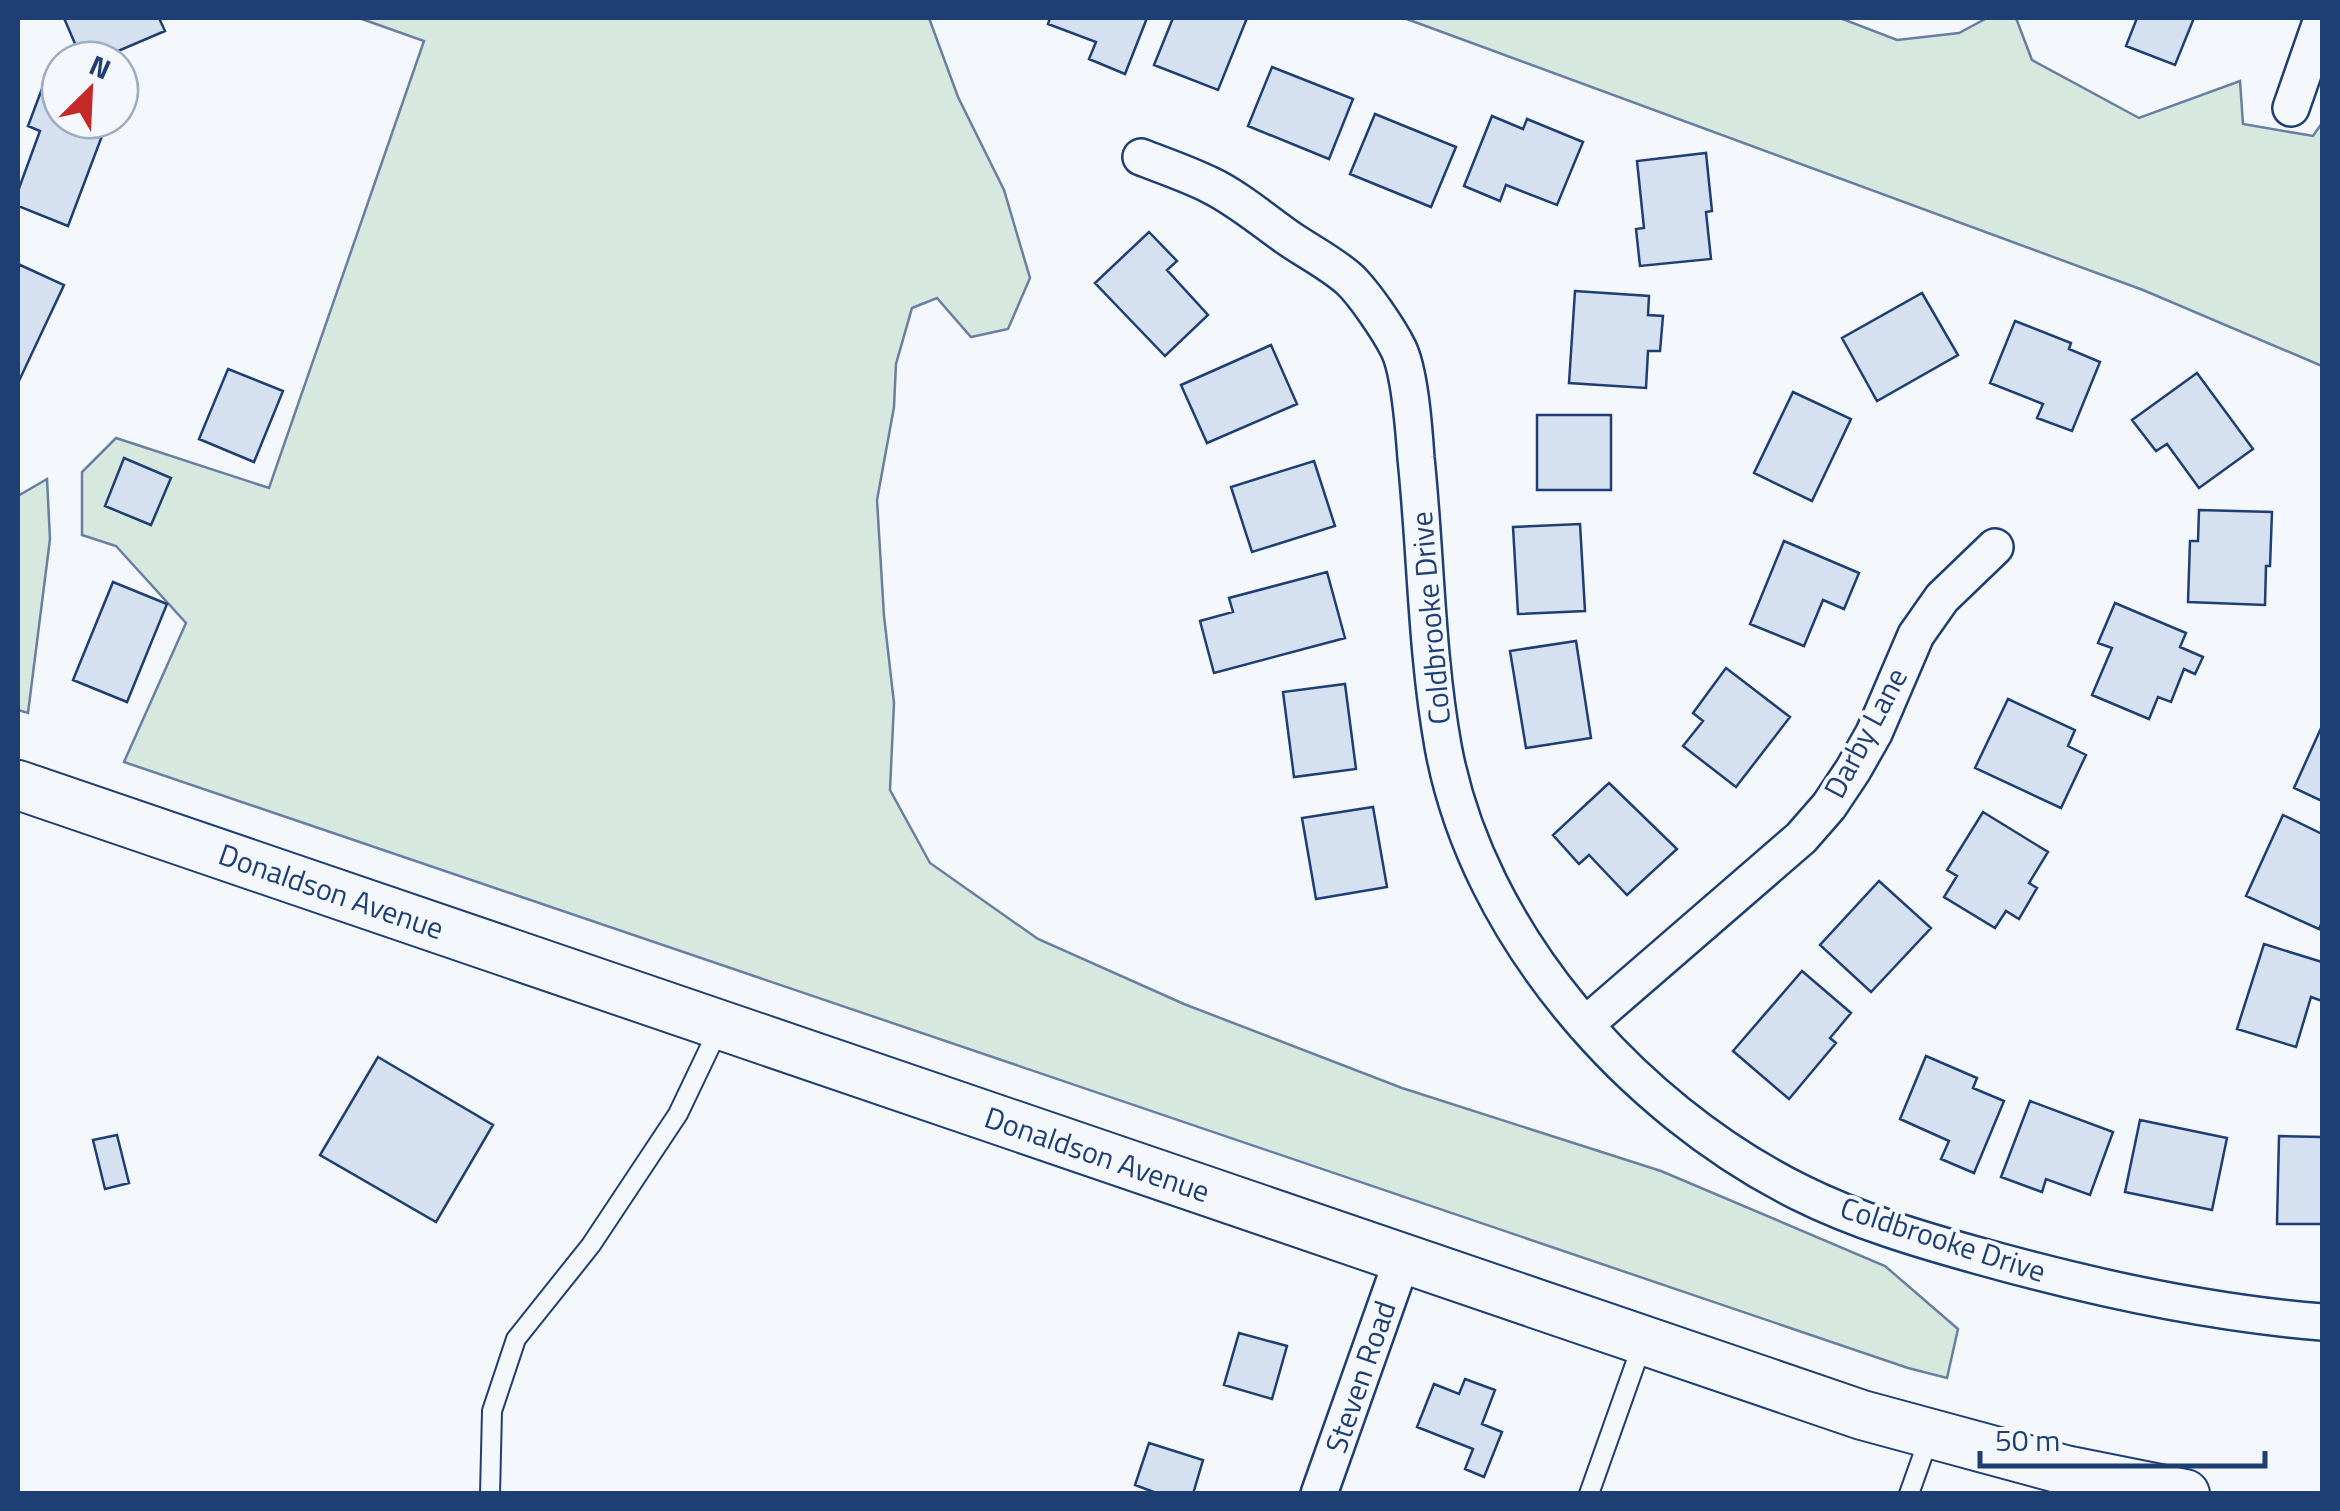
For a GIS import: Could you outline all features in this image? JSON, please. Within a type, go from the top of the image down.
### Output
[{"type":"main road","name":"Donaldson Avenue","points":[[18,784],[1862,1416],[2065,1470],[2185,1494]]},
{"type":"street","points":[[2291,108],[2322,20]]},
{"type":"street","name":"Coldbrooke Drive","points":[[1140,157],[1214,186],[1351,281],[1400,350],[1413,423],[1432,676],[1444,754],[1462,816],[1492,888],[1534,961],[1585,1025],[1639,1081],[1716,1143],[1798,1191],[1864,1220],[2010,1265],[2125,1292],[2322,1322]]},
{"type":"street","name":"Darby Lane","points":[[1585,1025],[1810,828],[1829,806],[1867,746],[1916,636],[1942,598],[1995,547]]},
{"type":"street","name":"Steven Road","points":[[1319,1494],[1402,1260]]},
{"type":"lane","points":[[490,1494],[492,1410],[516,1339],[591,1245],[678,1114],[720,1026]]},
{"type":"lane","points":[[1590,1494],[1643,1341]]},
{"type":"lane","points":[[1909,1494],[1930,1435]]},
{"type":"shaded area","points":[[359,18],[929,18],[958,97],[1004,190],[1030,278],[1008,329],[971,337],[937,298],[912,308],[896,364],[894,407],[877,500],[894,703],[890,790],[930,863],[1038,939],[1184,1004],[1402,1088],[1661,1171],[1885,1266],[1958,1329],[1947,1378],[1908,1368],[124,762],[186,623],[116,546],[82,535],[82,472],[116,438],[269,488],[424,41]]},
{"type":"shaded area","points":[[1404,18],[1840,18],[1897,40],[1959,33],[1987,18],[2016,18],[2032,60],[2139,118],[2240,81],[2243,124],[2313,136],[2322,123],[2322,366],[2143,290]]},
{"type":"shaded area","points":[[47,479],[50,539],[28,713],[18,710],[18,496]]},
{"type":"building","points":[[64,18],[159,18],[165,31],[140,42],[73,40]]},
{"type":"building","points":[[1050,18],[1147,18],[1125,74],[1089,59],[1096,42],[1048,24]]},
{"type":"building","points":[[1173,18],[1247,18],[1218,90],[1154,65]]},
{"type":"building","points":[[2137,18],[2194,18],[2175,65],[2126,46]]},
{"type":"building","points":[[1272,67],[1353,99],[1329,159],[1248,126]]},
{"type":"building","points":[[40,94],[40,131],[28,126]]},
{"type":"building","points":[[1375,114],[1456,147],[1431,207],[1350,174]]},
{"type":"building","points":[[1492,116],[1523,129],[1527,119],[1583,142],[1557,205],[1506,185],[1500,201],[1464,186]]},
{"type":"building","points":[[40,131],[40,140],[100,140],[68,226],[18,206],[18,191]]},
{"type":"building","points":[[1706,153],[1712,211],[1706,212],[1711,259],[1640,266],[1636,229],[1644,228],[1637,161]]},
{"type":"building","points":[[1149,232],[1177,261],[1167,270],[1208,315],[1165,356],[1095,283]]},
{"type":"building","points":[[18,264],[64,285],[18,383]]},
{"type":"building","points":[[1575,291],[1649,296],[1648,315],[1663,316],[1660,351],[1648,351],[1646,388],[1569,383]]},
{"type":"building","points":[[1922,293],[1958,355],[1877,401],[1842,338]]},
{"type":"building","points":[[2015,321],[2071,343],[2069,349],[2100,362],[2072,431],[2037,418],[2043,404],[1990,383]]},
{"type":"building","points":[[1271,345],[1297,404],[1207,443],[1181,385]]},
{"type":"building","points":[[228,369],[283,391],[254,462],[199,439]]},
{"type":"building","points":[[2197,373],[2253,449],[2199,488],[2167,444],[2156,451],[2132,420]]},
{"type":"building","points":[[1793,392],[1851,419],[1812,501],[1754,473]]},
{"type":"building","points":[[1537,415],[1611,415],[1611,490],[1537,490]]},
{"type":"building","points":[[124,458],[171,478],[151,525],[105,506]]},
{"type":"building","points":[[1314,461],[1335,526],[1252,552],[1231,487]]},
{"type":"building","points":[[2199,510],[2272,512],[2265,605],[2188,602],[2190,541],[2198,541]]},
{"type":"building","points":[[1580,524],[1585,611],[1518,614],[1513,527]]},
{"type":"building","points":[[1784,541],[1859,573],[1844,609],[1823,600],[1804,646],[1750,624]]},
{"type":"building","points":[[1327,572],[1345,638],[1214,673],[1200,621],[1233,612],[1229,598]]},
{"type":"building","points":[[113,582],[167,604],[127,702],[73,680]]},
{"type":"building","points":[[2115,603],[2186,633],[2180,647],[2203,657],[2195,674],[2184,669],[2171,702],[2158,697],[2149,719],[2092,695],[2112,648],[2098,643]]},
{"type":"building","points":[[1576,641],[1591,738],[1526,748],[1510,651]]},
{"type":"building","points":[[1726,668],[1790,717],[1736,787],[1683,746],[1703,721],[1693,713]]},
{"type":"building","points":[[1345,684],[1356,769],[1294,777],[1283,692]]},
{"type":"building","points":[[2008,699],[2075,730],[2068,746],[2086,755],[2061,808],[1975,768]]},
{"type":"building","points":[[2322,726],[2322,801],[2294,788]]},
{"type":"building","points":[[1609,783],[1677,849],[1627,895],[1589,855],[1579,864],[1553,835]]},
{"type":"building","points":[[1373,807],[1387,887],[1316,899],[1302,818]]},
{"type":"building","points":[[1983,812],[2048,852],[2029,883],[2037,888],[2019,919],[2006,911],[1995,928],[1944,897],[1957,876],[1947,870]]},
{"type":"building","points":[[2283,815],[2322,834],[2319,929],[2246,896]]},
{"type":"building","points":[[1879,881],[1931,928],[1871,992],[1820,945]]},
{"type":"building","points":[[2264,944],[2322,962],[2322,1001],[2311,997],[2296,1047],[2237,1029]]},
{"type":"building","points":[[1802,971],[1851,1013],[1830,1038],[1836,1043],[1789,1099],[1733,1051]]},
{"type":"building","points":[[1926,1056],[1977,1078],[1973,1088],[2004,1101],[1974,1173],[1941,1159],[1949,1141],[1900,1119]]},
{"type":"building","points":[[378,1057],[493,1125],[436,1222],[320,1155]]},
{"type":"building","points":[[2030,1101],[2113,1132],[2090,1195],[2046,1179],[2042,1192],[2001,1177]]},
{"type":"building","points":[[2140,1120],[2227,1138],[2212,1210],[2125,1192]]},
{"type":"building","points":[[117,1135],[129,1183],[105,1189],[93,1140]]},
{"type":"building","points":[[2279,1136],[2322,1137],[2322,1224],[2277,1224]]},
{"type":"building","points":[[1239,1333],[1287,1346],[1272,1399],[1224,1385]]},
{"type":"building","points":[[1465,1379],[1495,1390],[1482,1424],[1502,1432],[1484,1477],[1465,1469],[1473,1449],[1417,1427],[1434,1384],[1459,1394]]},
{"type":"building","points":[[1149,1443],[1203,1460],[1193,1494],[1159,1494],[1135,1485]]}]
